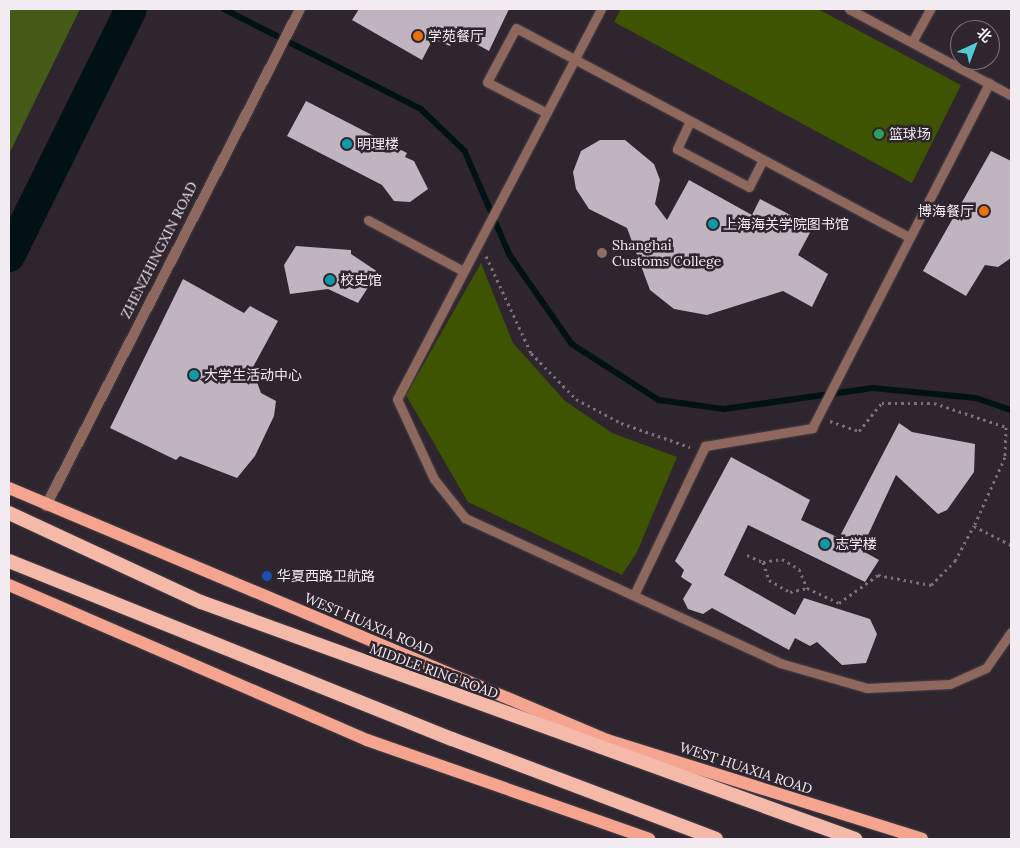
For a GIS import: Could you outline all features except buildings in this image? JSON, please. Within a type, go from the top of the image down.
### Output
[{"type":"highway","name":"MIDDLE RING ROAD","points":[[9,513],[201,602],[855,839]]},
{"type":"highway","points":[[9,561],[452,739],[716,839]]},
{"type":"main road","name":"WEST HUAXIA ROAD","points":[[9,488],[46,506],[607,740],[922,839]]},
{"type":"main road","points":[[9,585],[367,740],[649,839]]},
{"type":"street","name":"ZHENZHINGXIN ROAD","points":[[46,506],[300,9]]},
{"type":"lane","points":[[601,9],[545,112],[397,399],[434,478],[465,518],[780,663],[867,688],[950,684],[986,668],[1011,632]]},
{"type":"lane","points":[[849,9],[1011,95]]},
{"type":"lane","points":[[912,42],[930,9]]},
{"type":"lane","points":[[545,112],[487,82],[516,28],[908,236]]},
{"type":"lane","points":[[634,595],[705,446],[812,428],[908,236],[989,83]]},
{"type":"lane","points":[[690,121],[677,149],[749,187],[763,160]]},
{"type":"lane","points":[[368,220],[463,271]]},
{"type":"path","points":[[479,242],[531,353],[576,399],[621,423],[684,447],[705,446]]},
{"type":"path","points":[[762,562],[769,580],[790,592],[807,588],[839,603],[878,575],[931,585],[955,561],[974,526],[1005,457],[1006,427],[934,403],[882,403],[860,431],[818,417]]},
{"type":"path","points":[[974,526],[1011,545]]},
{"type":"path","points":[[747,554],[762,562],[782,559],[799,569],[807,588]]},
{"type":"green space","points":[[9,9],[80,9],[9,154]]},
{"type":"green space","name":"篮球场","points":[[621,9],[818,9],[961,85],[912,183],[614,22]]},
{"type":"green space","points":[[481,263],[513,343],[565,401],[612,433],[677,457],[637,552],[622,575],[468,502],[406,395]]},
{"type":"waterway","points":[[9,256],[131,9]]},
{"type":"waterway","points":[[224,9],[421,109],[465,151],[510,255],[572,344],[659,400],[724,409],[873,388],[976,398],[1011,410]]},
{"type":"place","name":"学苑餐厅","points":[[418,36]]},
{"type":"place","name":"篮球场","points":[[879,134]]},
{"type":"place","name":"明理楼","points":[[347,144]]},
{"type":"place","name":"博海餐厅","points":[[984,211]]},
{"type":"place","name":"上海海关学院图书馆","points":[[713,224]]},
{"type":"place","name":"Shanghai Customs College","points":[[602,253]]},
{"type":"place","name":"校史馆","points":[[330,280]]},
{"type":"place","name":"大学生活动中心","points":[[194,375]]},
{"type":"place","name":"志学楼","points":[[825,544]]},
{"type":"place","name":"华夏西路卫航路","points":[[267,576]]}]
